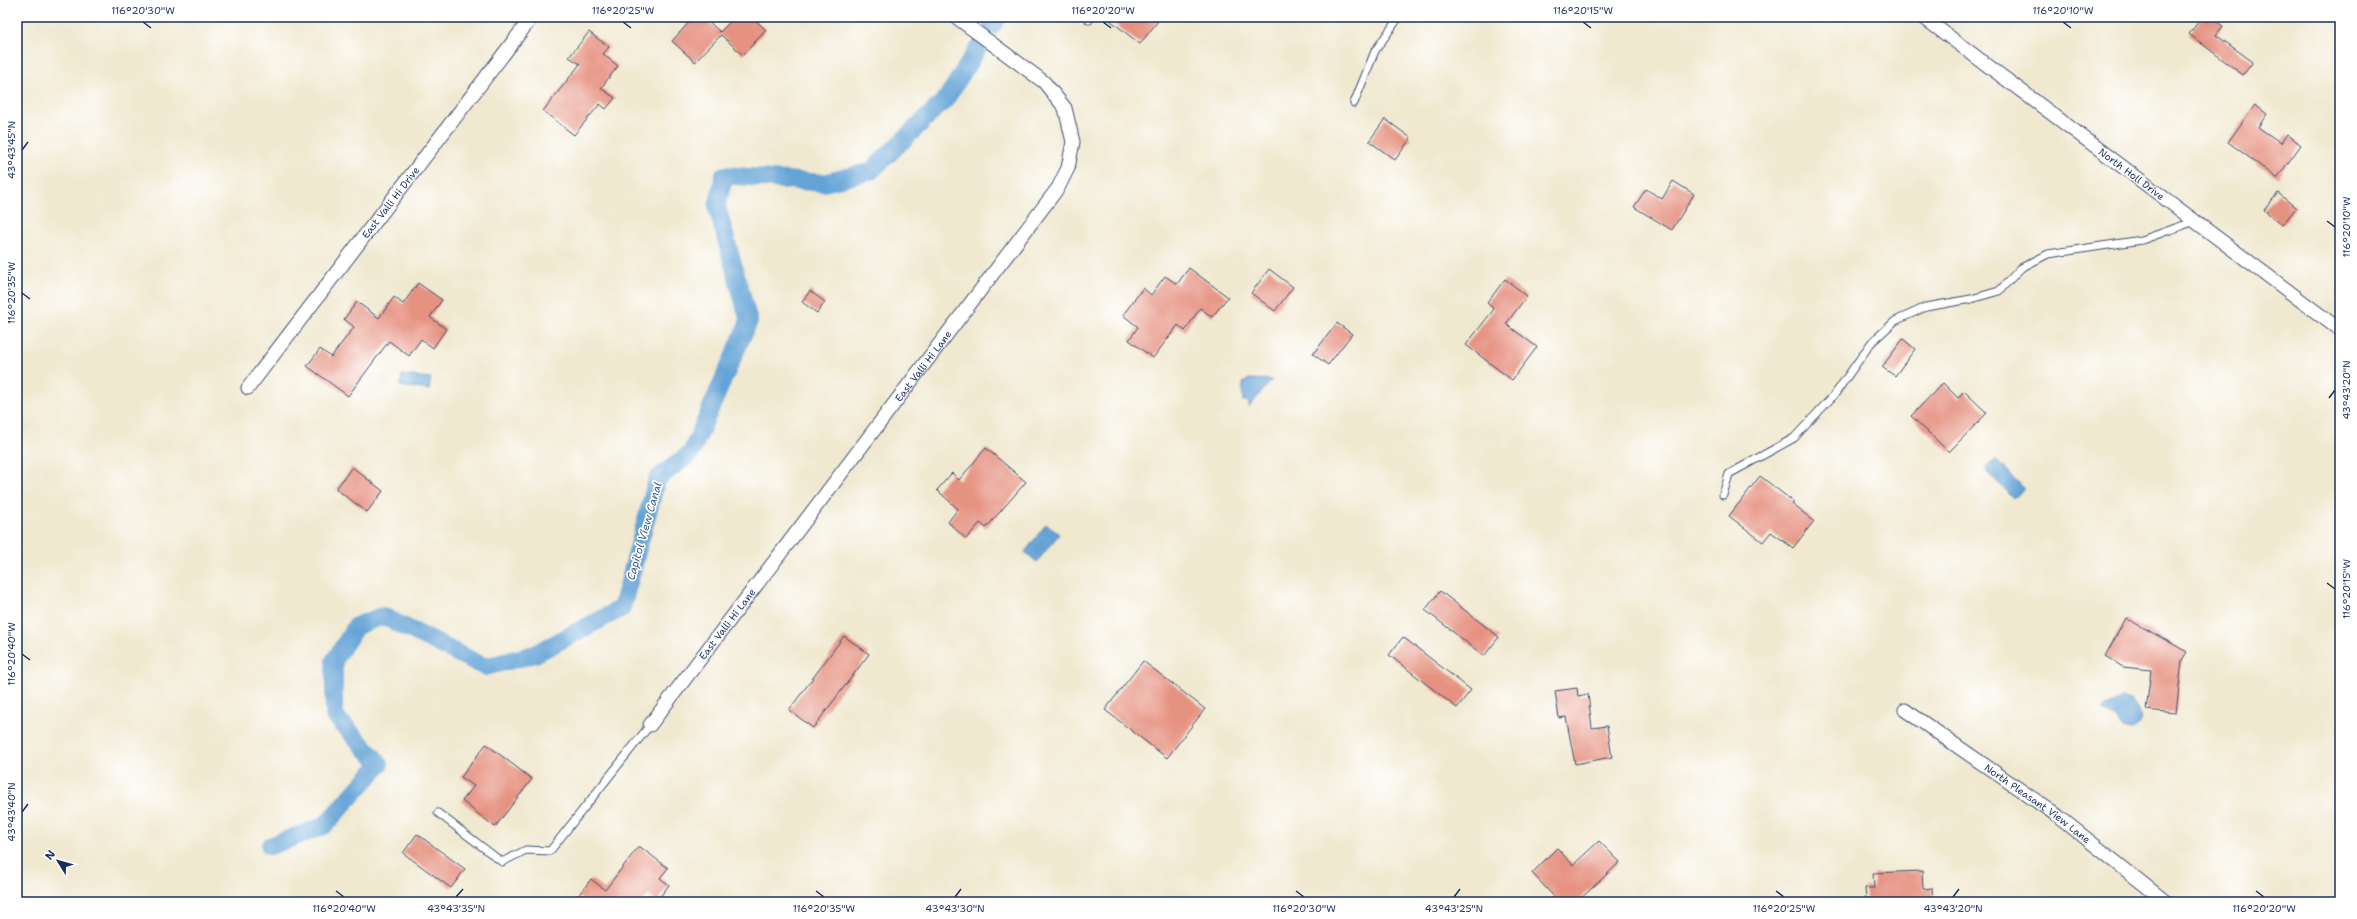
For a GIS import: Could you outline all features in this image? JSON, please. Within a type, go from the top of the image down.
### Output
[{"type":"street","name":"East Valli Hi Drive","points":[[248,388],[532,17]]},
{"type":"street","name":"East Valli Hi Lane","points":[[650,725],[1058,188],[1068,168],[1073,142],[1065,108],[1044,82],[956,17]]},
{"type":"street","name":"North Holl Drive","points":[[1923,17],[2340,330]]},
{"type":"street","name":"North Pleasant View Lane","points":[[1905,710],[2058,816],[2166,902]]},
{"type":"lane","points":[[1354,103],[1375,51],[1399,17]]},
{"type":"lane","points":[[1723,495],[1729,474],[1794,438],[1835,394],[1871,343],[1894,321],[1926,306],[1971,299],[1999,291],[2020,268],[2048,254],[2142,240],[2195,221]]},
{"type":"lane","points":[[438,813],[502,862],[526,850],[550,851],[650,725]]},
{"type":"water","points":[[402,375],[431,378],[429,390],[400,386]]},
{"type":"water","points":[[1249,379],[1272,380],[1249,407],[1248,401],[1243,401],[1242,388],[1244,385],[1242,384]]},
{"type":"water","points":[[1995,459],[2024,488],[2014,499],[1985,469]]},
{"type":"water","points":[[1046,524],[1059,534],[1037,562],[1025,552]]},
{"type":"water","points":[[2122,698],[2130,700],[2142,719],[2135,728],[2123,728],[2115,717],[2103,711],[2105,707]]},
{"type":"building","points":[[694,17],[704,17],[720,32],[735,17],[752,17],[766,30],[743,55],[721,35],[695,62],[672,41]]},
{"type":"building","points":[[1106,17],[1161,17],[1140,44]]},
{"type":"building","points":[[2202,17],[2211,17],[2223,26],[2216,35],[2253,62],[2243,75],[2189,34]]},
{"type":"building","points":[[589,32],[609,47],[603,54],[618,66],[601,88],[615,98],[606,109],[600,104],[574,135],[543,111],[580,64],[569,57]]},
{"type":"building","points":[[2255,105],[2267,114],[2258,127],[2281,143],[2287,134],[2301,145],[2277,178],[2228,142]]},
{"type":"building","points":[[1385,119],[1411,138],[1395,160],[1369,141]]},
{"type":"building","points":[[1673,181],[1694,194],[1672,230],[1634,207],[1646,189],[1662,199]]},
{"type":"building","points":[[2278,193],[2296,208],[2282,225],[2264,210]]},
{"type":"building","points":[[1189,268],[1228,297],[1212,317],[1200,308],[1185,331],[1178,325],[1153,358],[1129,340],[1138,327],[1123,315],[1143,288],[1151,295],[1165,276],[1177,284]]},
{"type":"building","points":[[1269,269],[1293,287],[1275,311],[1251,293]]},
{"type":"building","points":[[1505,279],[1527,296],[1506,324],[1537,347],[1512,380],[1466,345],[1494,309],[1487,303]]},
{"type":"building","points":[[418,283],[442,300],[430,317],[446,329],[433,348],[421,339],[409,356],[389,341],[348,396],[307,366],[320,349],[331,357],[354,327],[344,319],[357,302],[379,318],[394,297],[403,304]]},
{"type":"building","points":[[810,291],[825,302],[817,313],[802,302]]},
{"type":"building","points":[[1337,323],[1352,334],[1328,365],[1313,354]]},
{"type":"building","points":[[1903,339],[1915,349],[1895,376],[1882,367]]},
{"type":"building","points":[[1943,383],[1958,398],[1964,391],[1987,413],[1949,452],[1911,416]]},
{"type":"building","points":[[986,448],[1026,482],[986,528],[980,523],[966,539],[948,522],[958,509],[937,490],[952,473],[959,480]]},
{"type":"building","points":[[352,467],[383,491],[367,512],[336,489]]},
{"type":"building","points":[[1760,476],[1794,502],[1792,504],[1814,521],[1793,548],[1771,532],[1763,542],[1729,516]]},
{"type":"building","points":[[1440,591],[1499,637],[1484,656],[1425,610]]},
{"type":"building","points":[[2126,618],[2187,652],[2182,660],[2176,713],[2146,710],[2151,670],[2123,667],[2105,656]]},
{"type":"building","points":[[844,636],[869,654],[813,728],[789,710]]},
{"type":"building","points":[[1403,637],[1471,690],[1457,708],[1389,655]]},
{"type":"building","points":[[1143,661],[1205,709],[1167,758],[1105,710]]},
{"type":"building","points":[[1577,688],[1578,696],[1588,694],[1592,728],[1607,726],[1612,757],[1575,764],[1566,717],[1559,718],[1555,691]]},
{"type":"building","points":[[486,744],[532,779],[495,827],[462,801],[474,786],[461,777]]},
{"type":"building","points":[[417,834],[465,869],[451,888],[403,853]]},
{"type":"building","points":[[1599,841],[1620,862],[1577,902],[1559,902],[1532,873],[1557,848],[1573,865]]},
{"type":"building","points":[[639,846],[668,868],[660,878],[669,885],[656,902],[648,895],[643,902],[586,902],[578,896],[591,879],[605,890]]},
{"type":"building","points":[[1922,871],[1923,889],[1932,888],[1933,902],[1866,902],[1865,888],[1874,888],[1873,873]]},
{"type":"waterway","name":"Capitol View Canal","points":[[992,26],[998,17]]},
{"type":"waterway","name":"Capitol View Canal","points":[[270,846],[324,826],[380,764],[334,715],[334,661],[356,626],[383,616],[485,667],[535,654],[622,608],[657,479],[691,453],[749,321],[717,207],[724,175],[824,183],[871,171],[946,99],[977,50]]}]
